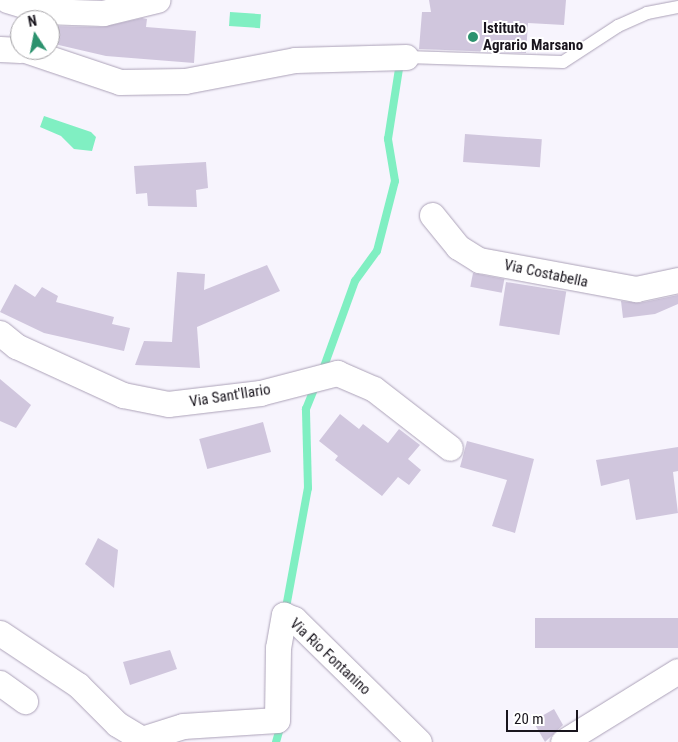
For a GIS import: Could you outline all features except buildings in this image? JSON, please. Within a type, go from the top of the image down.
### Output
[{"type":"street","points":[[7,0],[42,11],[103,13],[157,0]]},
{"type":"street","points":[[54,60],[120,82],[185,81],[295,60],[406,57]]},
{"type":"street","name":"Via Costabella","points":[[432,215],[458,247],[479,260],[636,289],[678,280]]},
{"type":"street","name":"Via Sant'Ilario","points":[[0,333],[16,346],[124,395],[168,404],[260,394],[337,373],[374,389],[450,448]]},
{"type":"street","name":"Via Rio Fontanino","points":[[0,633],[78,685],[117,724],[142,739],[184,726],[277,720],[278,648],[284,615],[294,619],[419,742]]},
{"type":"street","points":[[563,742],[678,671]]},
{"type":"street","points":[[0,683],[25,702]]},
{"type":"lane","points":[[406,57],[563,62],[618,26],[647,13],[678,7]]},
{"type":"shaded area","points":[[230,12],[261,14],[260,28],[229,26]]},
{"type":"shaded area","points":[[44,116],[91,132],[96,137],[92,151],[74,149],[61,136],[40,127]]},
{"type":"waterway","points":[[322,372],[355,281],[377,251],[395,181],[388,139],[399,69]]},
{"type":"waterway","points":[[285,613],[308,488],[306,409],[316,384]]},
{"type":"waterway","points":[[276,742],[281,724]]},
{"type":"place","name":"Istituto Agrario Marsano","points":[[473,37]]}]
